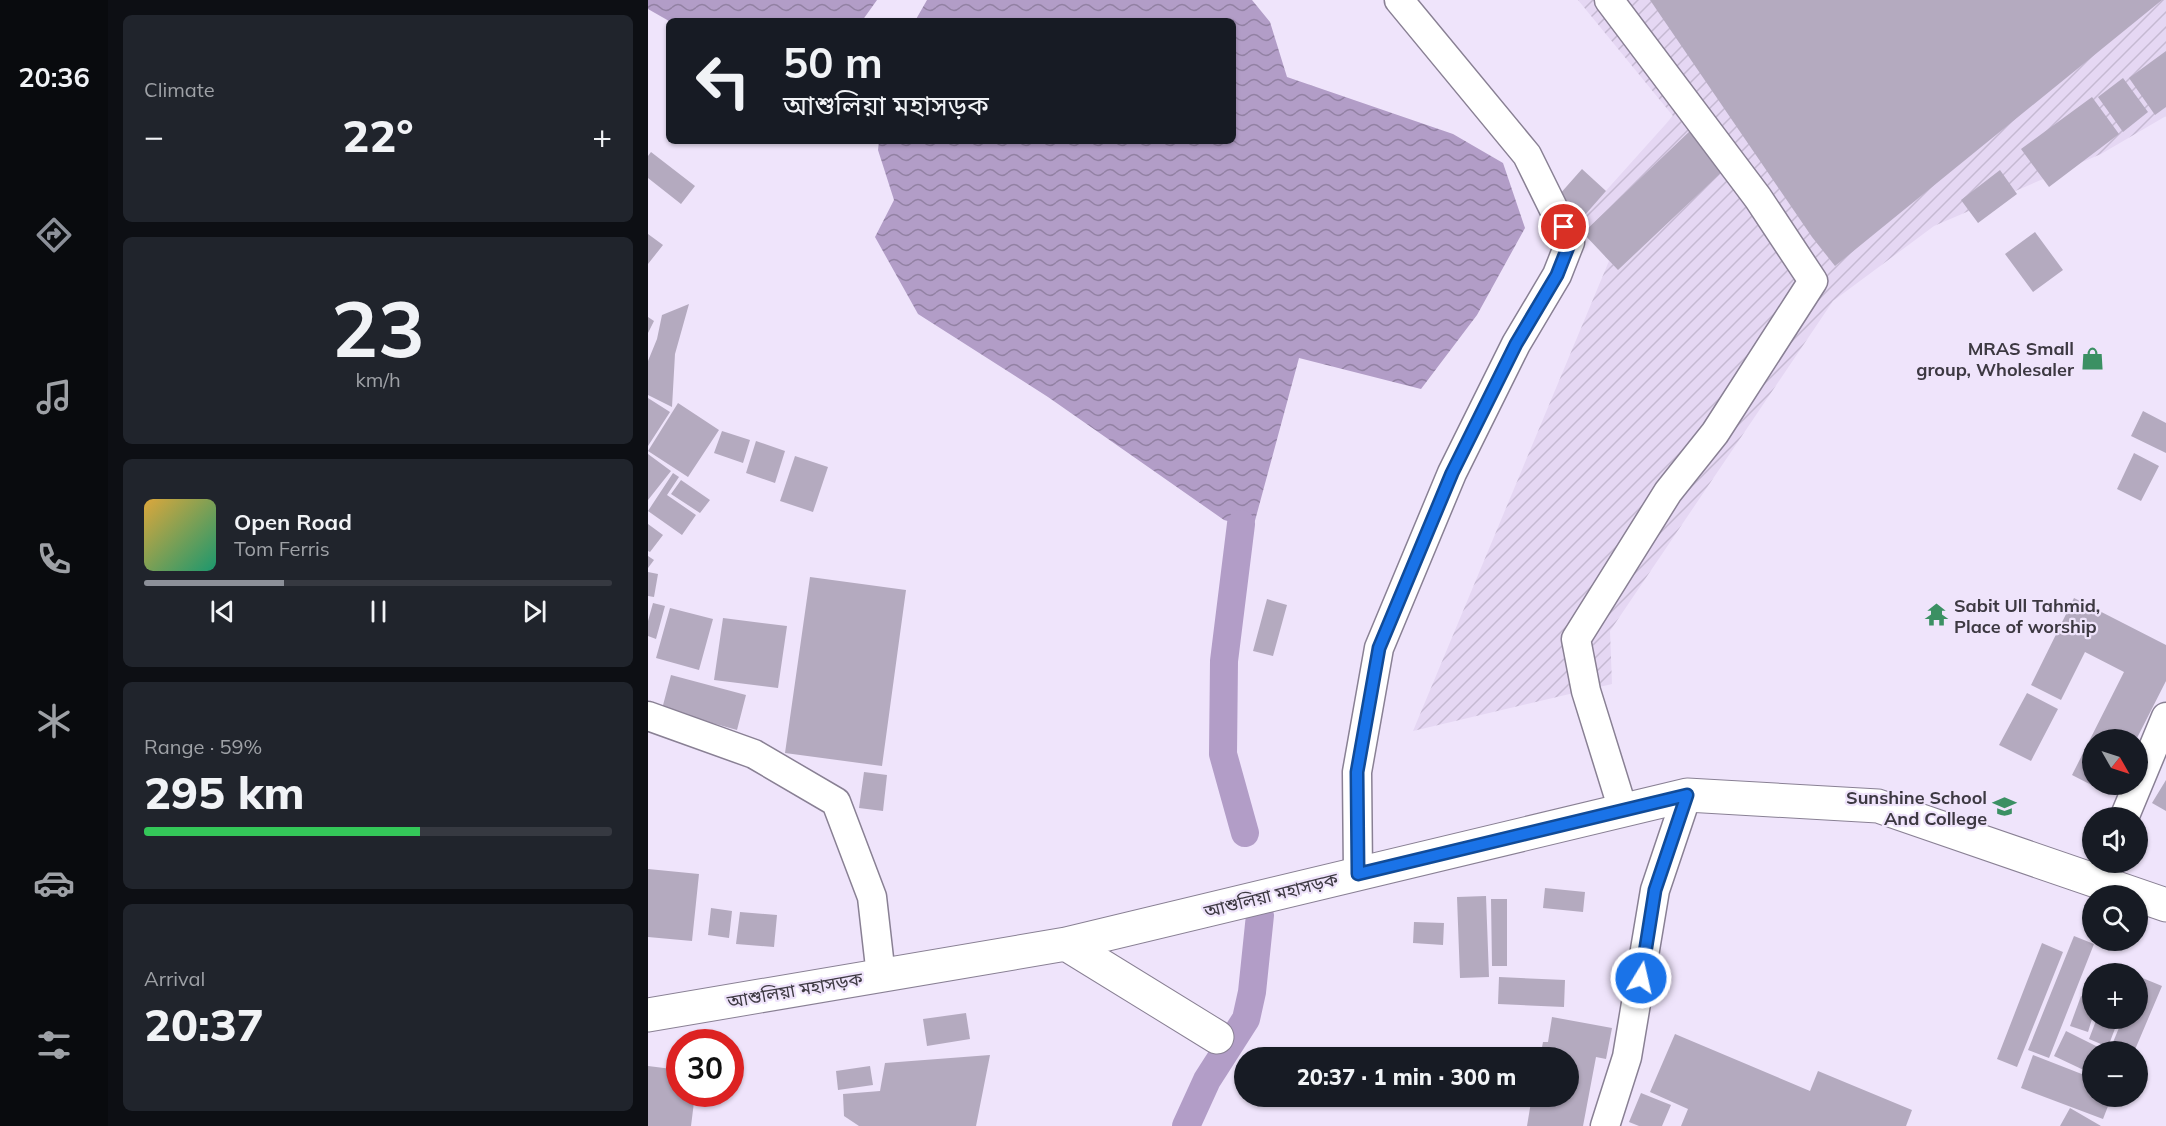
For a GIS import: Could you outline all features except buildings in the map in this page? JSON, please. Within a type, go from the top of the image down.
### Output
[{"type":"highway","name":"আশুলিয়া মহাসড়ক","points":[[648,1015],[1066,944],[1687,795],[1878,806],[2082,866]]},
{"type":"highway","name":"আশুলিয়া মহাসড়ক","points":[[2103,873],[2166,905]]},
{"type":"highway","points":[[1066,944],[1217,1038]]},
{"type":"street","points":[[1358,874],[1357,772],[1379,648],[1452,473],[1516,344],[1557,275],[1570,242],[1527,156],[1399,0]]},
{"type":"street","points":[[1609,0],[1758,198],[1813,281],[1715,433],[1668,492],[1576,639],[1586,691],[1623,810]]},
{"type":"street","points":[[648,716],[754,754],[836,802],[872,897],[881,976]]},
{"type":"street","points":[[2129,807],[2166,717]]},
{"type":"street","points":[[1605,1126],[1627,1057],[1655,890],[1687,795]]},
{"type":"shaded area","points":[[1578,0],[2166,0],[2166,116],[2101,154],[1934,226],[1833,301],[1610,631],[1612,684],[1413,731],[1609,261],[1577,223],[1673,116]]},
{"type":"water","points":[[648,0],[877,0],[864,18],[666,19],[648,9]]},
{"type":"water","points":[[927,0],[1252,0],[1270,22],[1287,77],[1453,134],[1503,163],[1525,228],[1477,315],[1421,389],[1299,358],[1253,528],[1224,520],[1048,397],[918,314],[875,237],[894,200],[878,150],[879,144],[1236,144],[1236,18],[917,18]]},
{"type":"waterway","points":[[1241,524],[1224,661],[1223,754],[1245,833]]},
{"type":"waterway","points":[[1186,1126],[1207,1080],[1246,1019],[1252,992],[1260,915]]},
{"type":"place","name":"MRAS Small group, Wholesaler","points":[[2092,358]]},
{"type":"place","name":"Sabit Ull Tahmid, Place of worship","points":[[1936,615]]},
{"type":"place","name":"Sunshine School And College","points":[[2005,807]]},
{"type":"route","points":[[1564,227],[1570,242],[1557,275],[1516,344],[1452,473],[1379,648],[1357,772],[1358,874],[1687,795],[1655,890],[1641,978]]}]
